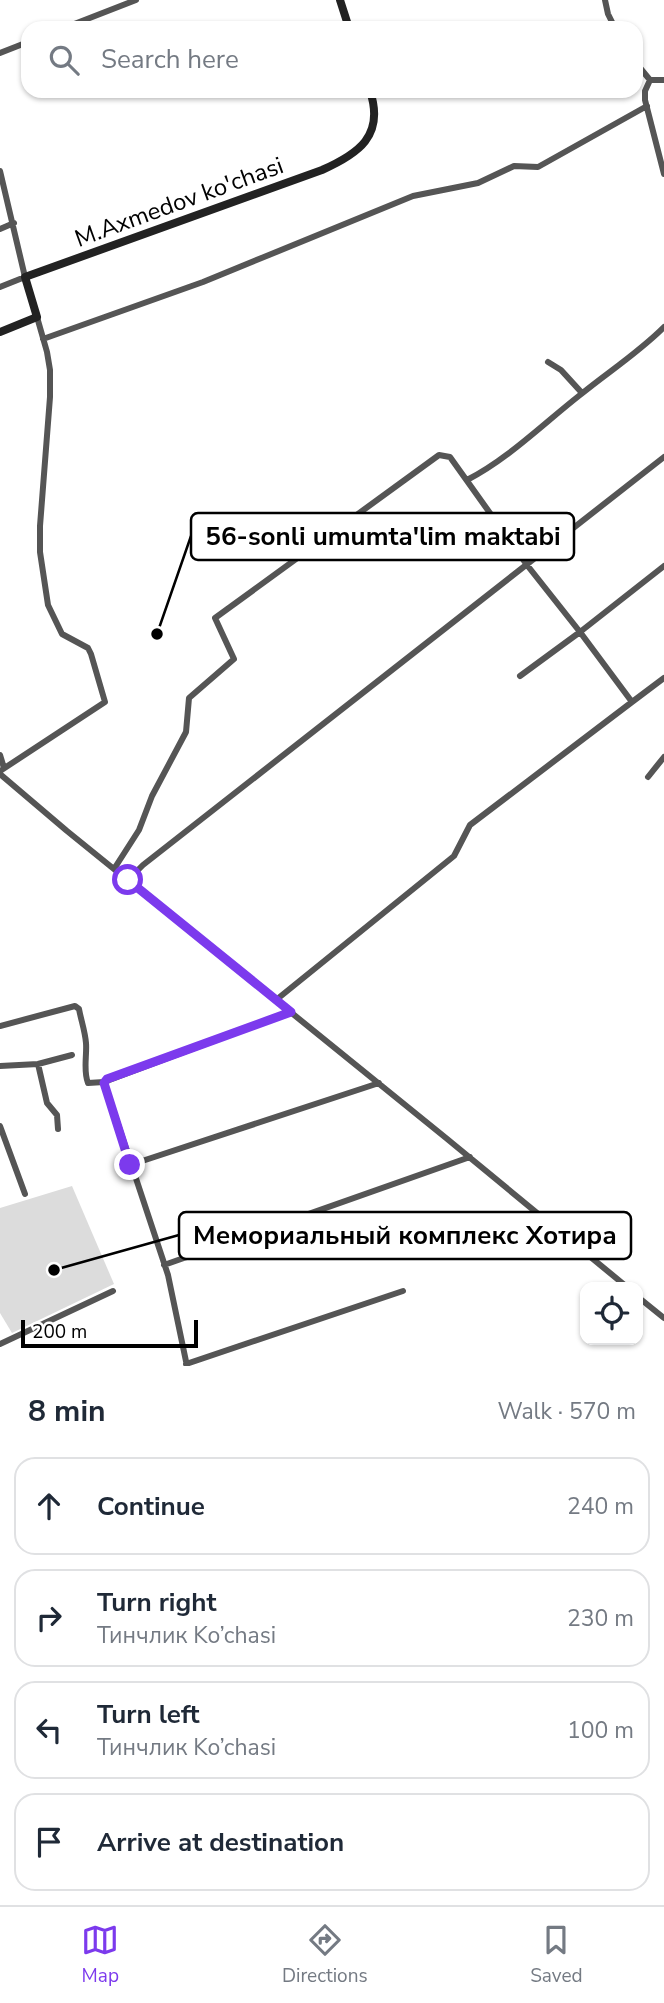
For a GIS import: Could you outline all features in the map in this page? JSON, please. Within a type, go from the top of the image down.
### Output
[{"type":"main road","points":[[340,0],[347,21]]},
{"type":"main road","name":"M.Axmedov ko'chasi","points":[[26,279],[350,158],[367,143],[374,120],[373,98]]},
{"type":"main road","points":[[0,332],[37,317],[26,279]]},
{"type":"street","points":[[82,21],[136,0]]},
{"type":"street","points":[[605,0],[612,21]]},
{"type":"street","points":[[0,53],[21,45]]},
{"type":"street","points":[[643,72],[650,80]]},
{"type":"street","points":[[650,80],[664,80]]},
{"type":"street","points":[[650,80],[645,91],[647,106],[664,173]]},
{"type":"street","points":[[43,338],[203,282],[413,196],[478,183],[514,166],[538,167],[647,106]]},
{"type":"street","points":[[0,171],[26,279],[0,287]]},
{"type":"street","points":[[0,229],[14,223]]},
{"type":"street","points":[[1,771],[105,702],[88,648],[65,637],[48,605],[40,552],[40,526],[50,370],[37,317]]},
{"type":"street","points":[[467,480],[486,470],[651,342],[664,327]]},
{"type":"street","points":[[548,362],[561,370],[582,393]]},
{"type":"street","points":[[114,869],[138,830],[152,796],[186,732],[189,698],[234,659],[215,618],[439,456],[450,457],[527,565],[632,702]]},
{"type":"street","points":[[128,880],[143,865],[664,457]]},
{"type":"street","points":[[520,676],[663,569]]},
{"type":"street","points":[[276,1000],[454,856],[470,825],[664,678]]},
{"type":"street","points":[[0,755],[1,771],[114,869],[621,1282]]},
{"type":"street","points":[[648,777],[664,757]]},
{"type":"street","points":[[0,1026],[75,1006],[79,1009],[85,1038],[85,1076],[88,1083],[104,1083],[107,1079],[291,1012]]},
{"type":"street","points":[[0,1066],[38,1064],[72,1055]]},
{"type":"street","points":[[38,1064],[47,1102],[57,1115],[58,1129]]},
{"type":"street","points":[[104,1083],[164,1265],[186,1365],[403,1291]]},
{"type":"street","points":[[130,1165],[379,1083]]},
{"type":"street","points":[[0,1126],[24,1194]]},
{"type":"street","points":[[164,1265],[470,1157]]},
{"type":"street","points":[[0,1344],[113,1291]]},
{"type":"street","points":[[643,1301],[664,1318]]},
{"type":"shaded area","points":[[72,1186],[114,1284],[12,1333],[0,1313],[0,1208]]},
{"type":"place","name":"56-sonli umumta'lim maktabi","points":[[157,634]]},
{"type":"place","name":"Мемориальный комплекс Хотира","points":[[54,1270]]},
{"type":"route","points":[[128,880],[291,1012],[107,1079],[103,1087],[130,1165]]}]
